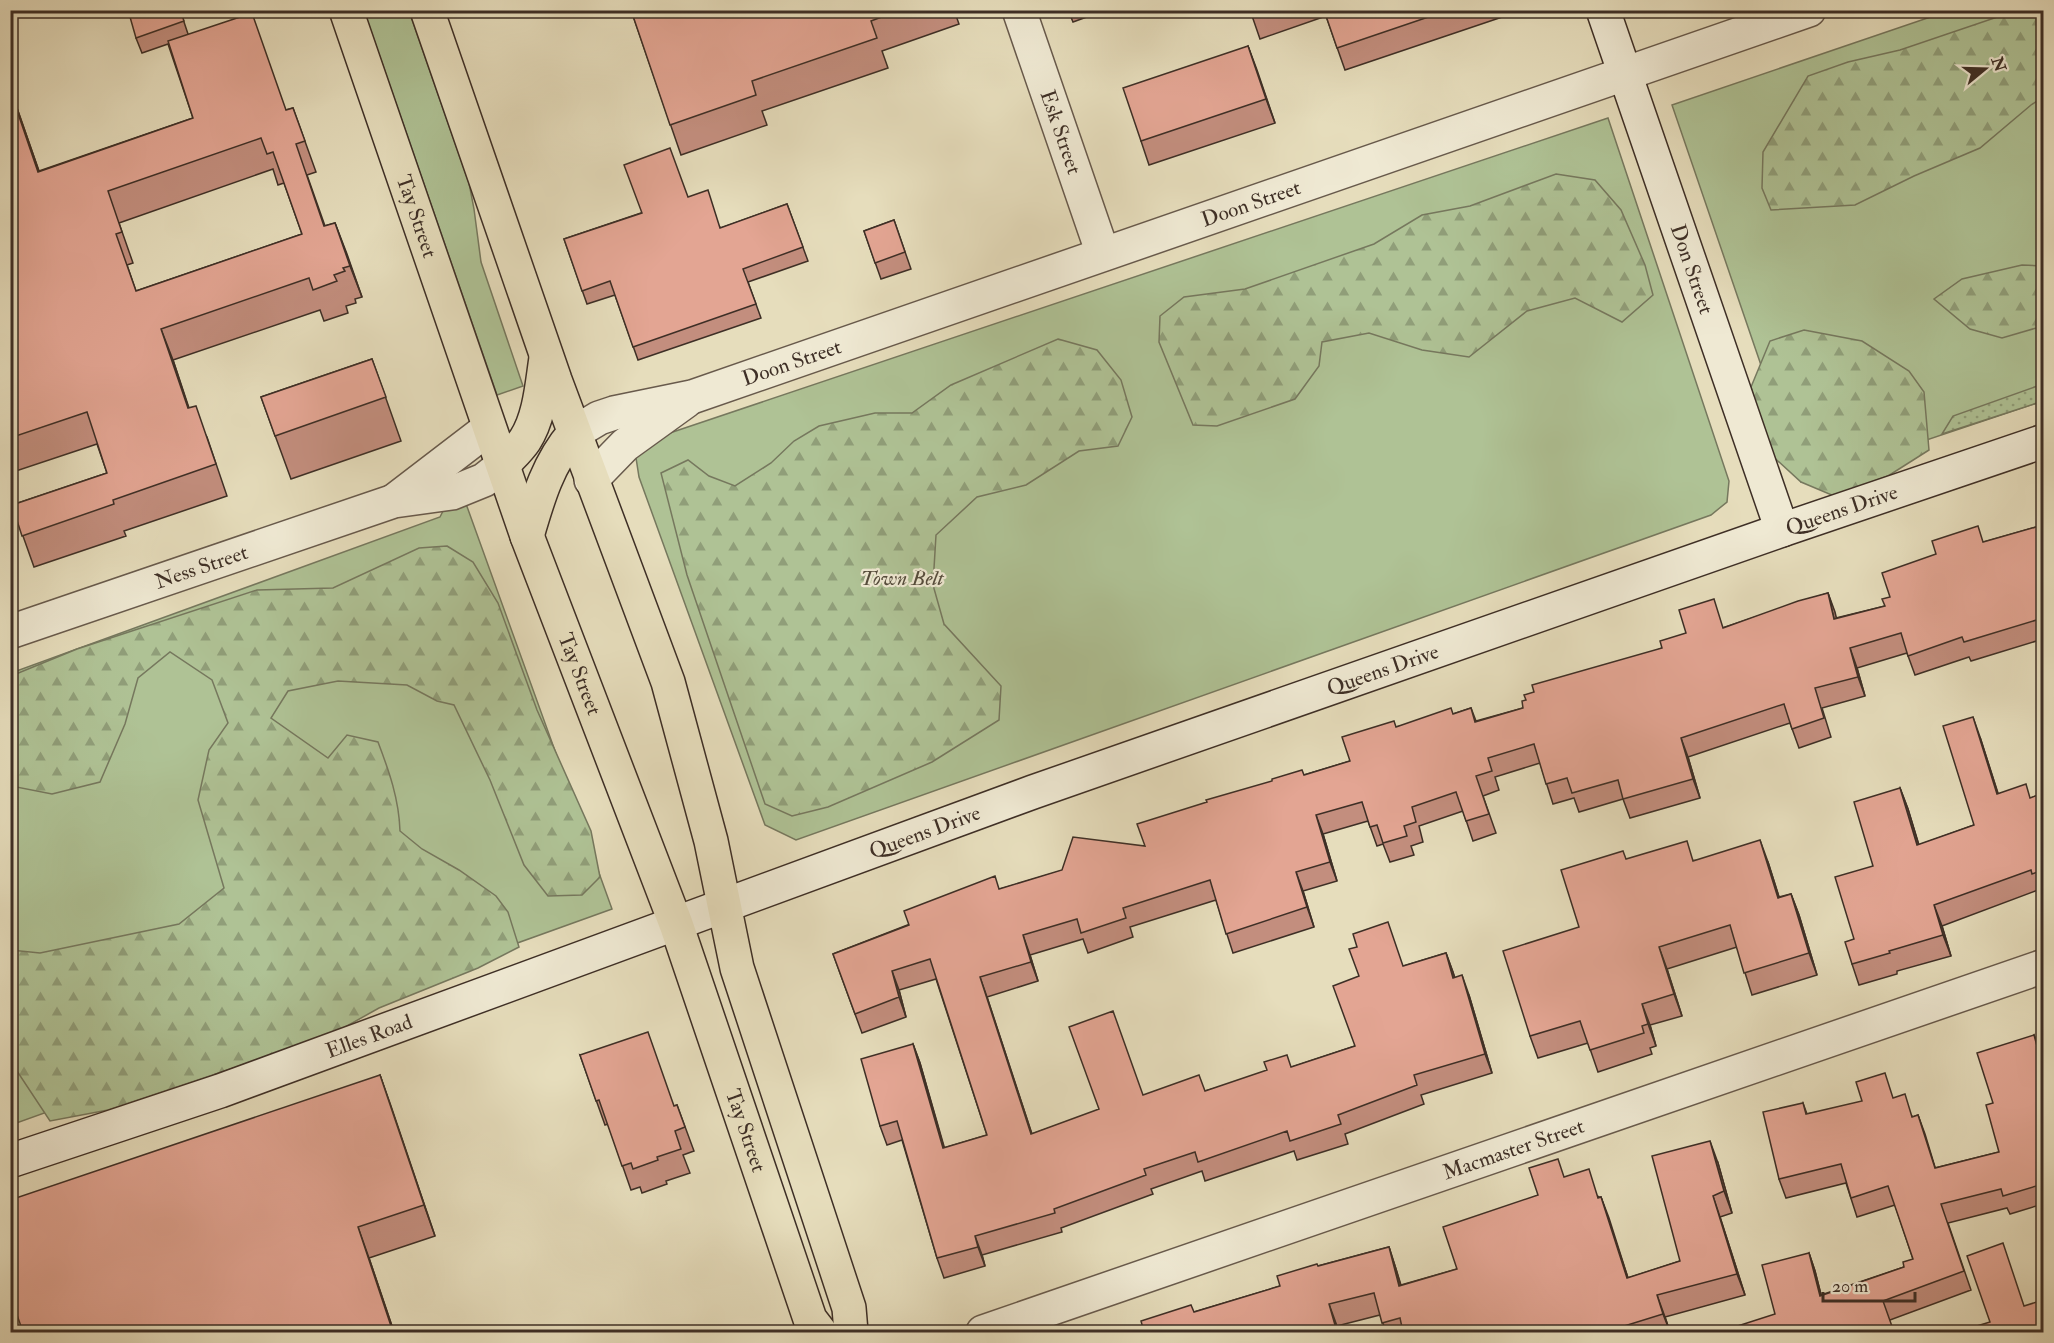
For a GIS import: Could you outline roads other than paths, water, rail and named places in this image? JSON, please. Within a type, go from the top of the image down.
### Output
[{"type":"highway","name":"Tay Street","points":[[346,10],[527,536],[676,924],[810,1319],[820,1332]]},
{"type":"highway","name":"Tay Street","points":[[427,10],[546,356],[668,682],[707,825],[737,968],[849,1308],[851,1332]]},
{"type":"highway","points":[[503,465],[525,440],[531,428],[537,411],[546,356]]},
{"type":"highway","points":[[527,536],[544,480],[561,448],[574,433]]},
{"type":"street","name":"Esk Street","points":[[1019,10],[1103,254]]},
{"type":"street","name":"Don Street","points":[[1603,10],[1782,530]]},
{"type":"street","name":"Doon Street","points":[[574,433],[599,418],[692,397],[1809,10]]},
{"type":"street","name":"Doon Street","points":[[591,480],[625,445],[692,397]]},
{"type":"street","name":"Ness Street","points":[[394,501],[489,428]]},
{"type":"street","name":"Queens Drive","points":[[725,906],[1034,792],[2043,441]]},
{"type":"street","name":"Ness Street","points":[[10,632],[394,501],[452,493],[484,480],[503,465]]},
{"type":"street","name":"Elles Road","points":[[10,1161],[220,1091],[725,906]]},
{"type":"street","name":"Macmaster Street","points":[[983,1332],[2043,966]]},
{"type":"park label","name":"Town Belt","points":[[902,578]]}]
